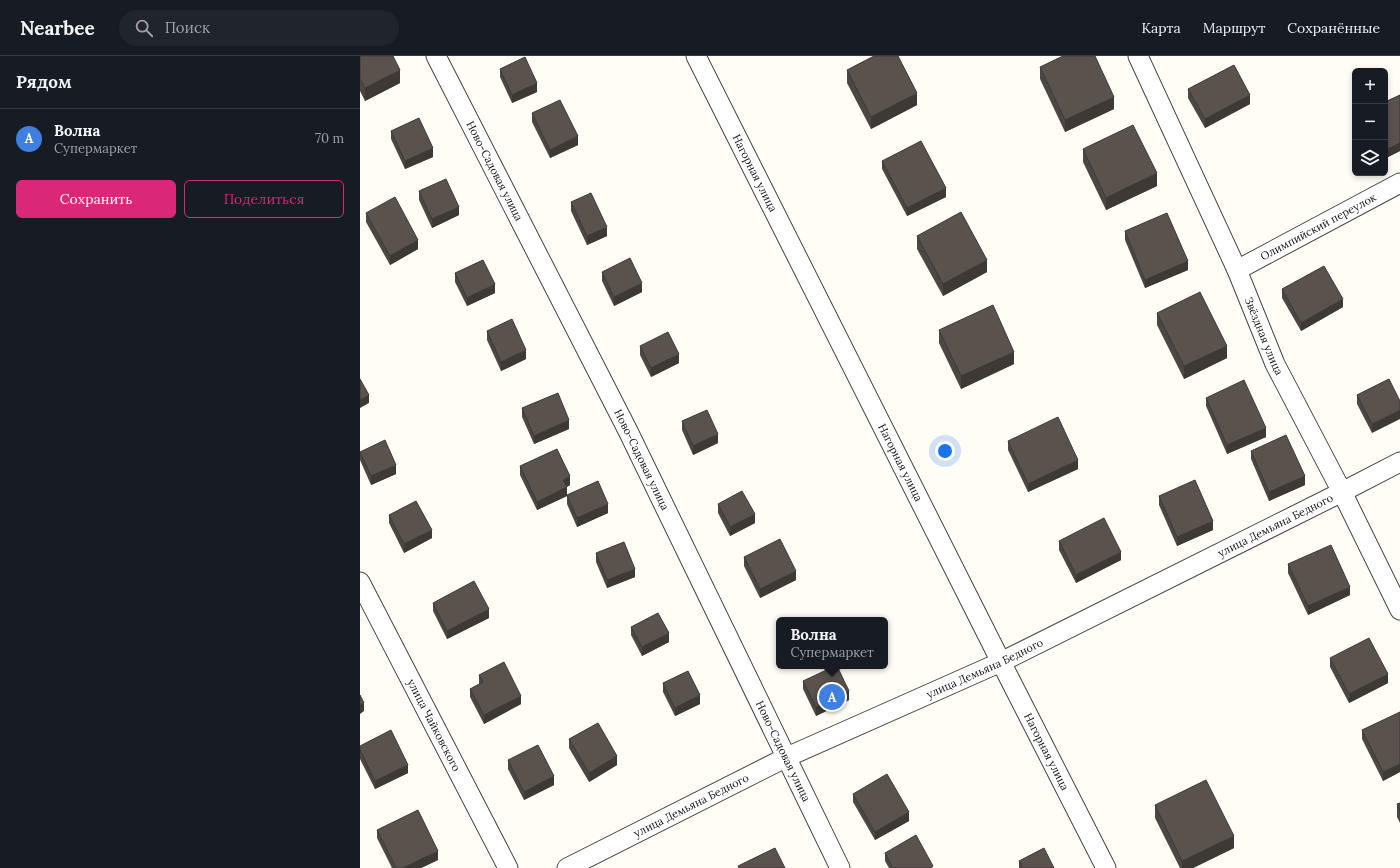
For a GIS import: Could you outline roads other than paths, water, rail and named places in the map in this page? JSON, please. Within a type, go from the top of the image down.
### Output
[{"type":"street","name":"Ново-Садовая улица","points":[[436,56],[628,431],[787,756],[840,868]]},
{"type":"street","name":"Нагорная улица","points":[[696,56],[1106,868]]},
{"type":"street","name":"Звёздная улица","points":[[1142,58],[1237,270],[1275,364],[1342,492],[1400,610]]},
{"type":"street","name":"Олимпийский переулок","points":[[1237,270],[1400,183]]},
{"type":"street","name":"улица Демьяна Бедного","points":[[567,868],[787,756],[1001,662],[1400,462]]},
{"type":"street","name":"улица Чайковского","points":[[360,582],[508,868]]},
{"type":"place","name":"Волна","points":[[832,697]]}]
